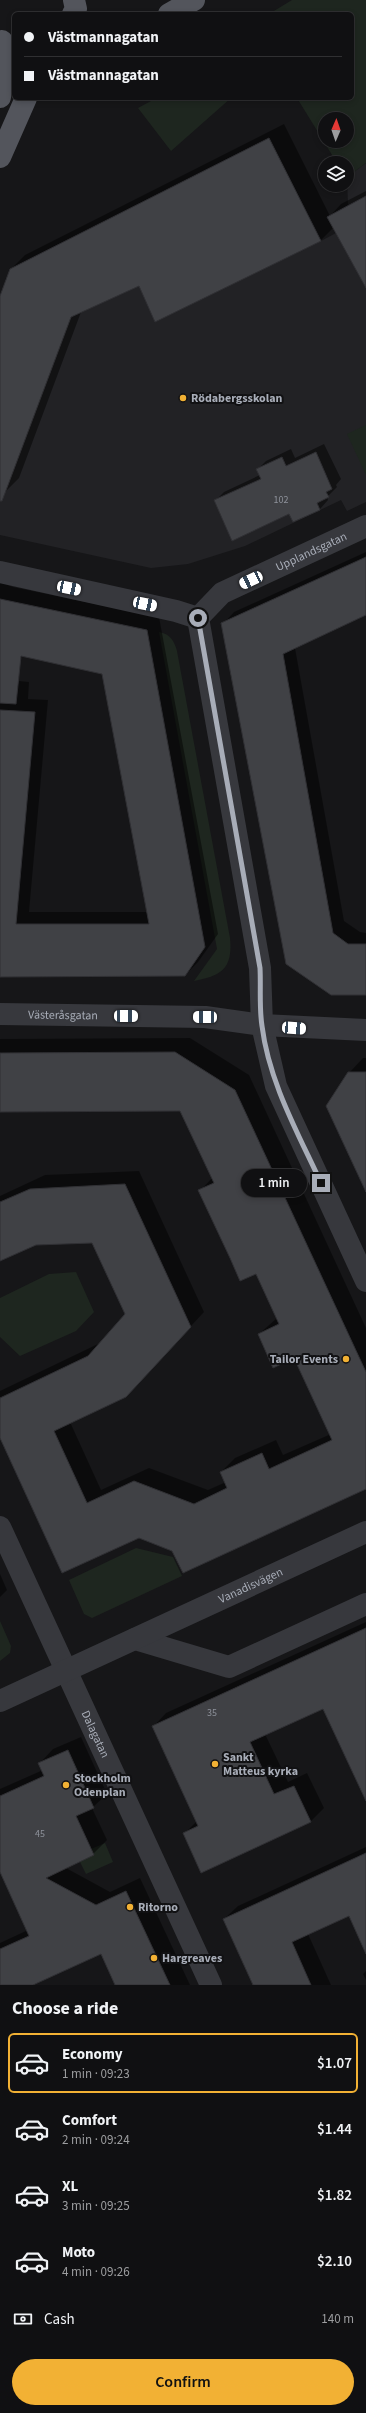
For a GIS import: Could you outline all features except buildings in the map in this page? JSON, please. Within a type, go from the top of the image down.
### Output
[{"type":"main road","points":[[74,0],[76,8],[74,12]]},
{"type":"main road","points":[[173,12],[194,0]]},
{"type":"main road","points":[[0,97],[5,41]]},
{"type":"main road","points":[[0,157],[25,100]]},
{"type":"street","name":"Upplandsgatan","points":[[198,618],[222,593],[366,526]]},
{"type":"street","points":[[0,572],[176,611],[198,618],[260,968],[262,1025],[276,1086],[366,1281]]},
{"type":"street","name":"Västeråsgatan","points":[[0,1014],[205,1017],[262,1025],[366,1030]]},
{"type":"street","name":"Dalagatan","points":[[0,1527],[211,1985]]},
{"type":"street","name":"Vanadisvägen","points":[[0,1701],[366,1532]]},
{"type":"street","points":[[135,1639],[229,1667],[366,1604]]},
{"type":"shaded area","points":[[292,0],[366,0],[366,163],[354,172],[354,156],[333,156],[328,148],[354,148],[354,112],[318,112],[318,132],[298,100],[354,100],[354,12],[272,12]]},
{"type":"shaded area","points":[[229,100],[171,151],[138,108],[151,101]]},
{"type":"shaded area","name":"Rödabergsskolan","points":[[269,138],[321,241],[336,233],[327,217],[348,205],[348,192],[354,192],[354,172],[366,163],[366,502],[347,511],[341,500],[245,546],[188,564],[151,568],[0,535],[0,296],[10,269]]},
{"type":"shaded area","points":[[366,425],[366,475],[347,434]]},
{"type":"shaded area","points":[[159,632],[166,634],[171,638],[177,651],[230,938],[230,957],[224,969],[212,976],[194,981],[217,949]]},
{"type":"shaded area","points":[[76,1272],[94,1312],[76,1331],[20,1356],[0,1337],[0,1298],[49,1274]]},
{"type":"shaded area","points":[[136,1548],[173,1557],[182,1576],[92,1618],[84,1614],[69,1580]]},
{"type":"shaded area","points":[[0,1621],[11,1646],[10,1653],[0,1661]]},
{"type":"shaded area","points":[[105,1843],[113,1862],[86,1874],[80,1862],[91,1849]]},
{"type":"place","name":"Rödabergsskolan","points":[[183,398]]},
{"type":"place","name":"Tailor Events","points":[[346,1359]]},
{"type":"place","name":"Sankt Matteus kyrka","points":[[215,1764]]},
{"type":"place","name":"Stockholm Odenplan","points":[[66,1785]]},
{"type":"place","name":"Ritorno","points":[[130,1907]]},
{"type":"place","name":"Hargreaves","points":[[154,1958]]},
{"type":"route","points":[[198,618],[260,968],[262,1025],[269,1060],[276,1086],[321,1183]]}]
